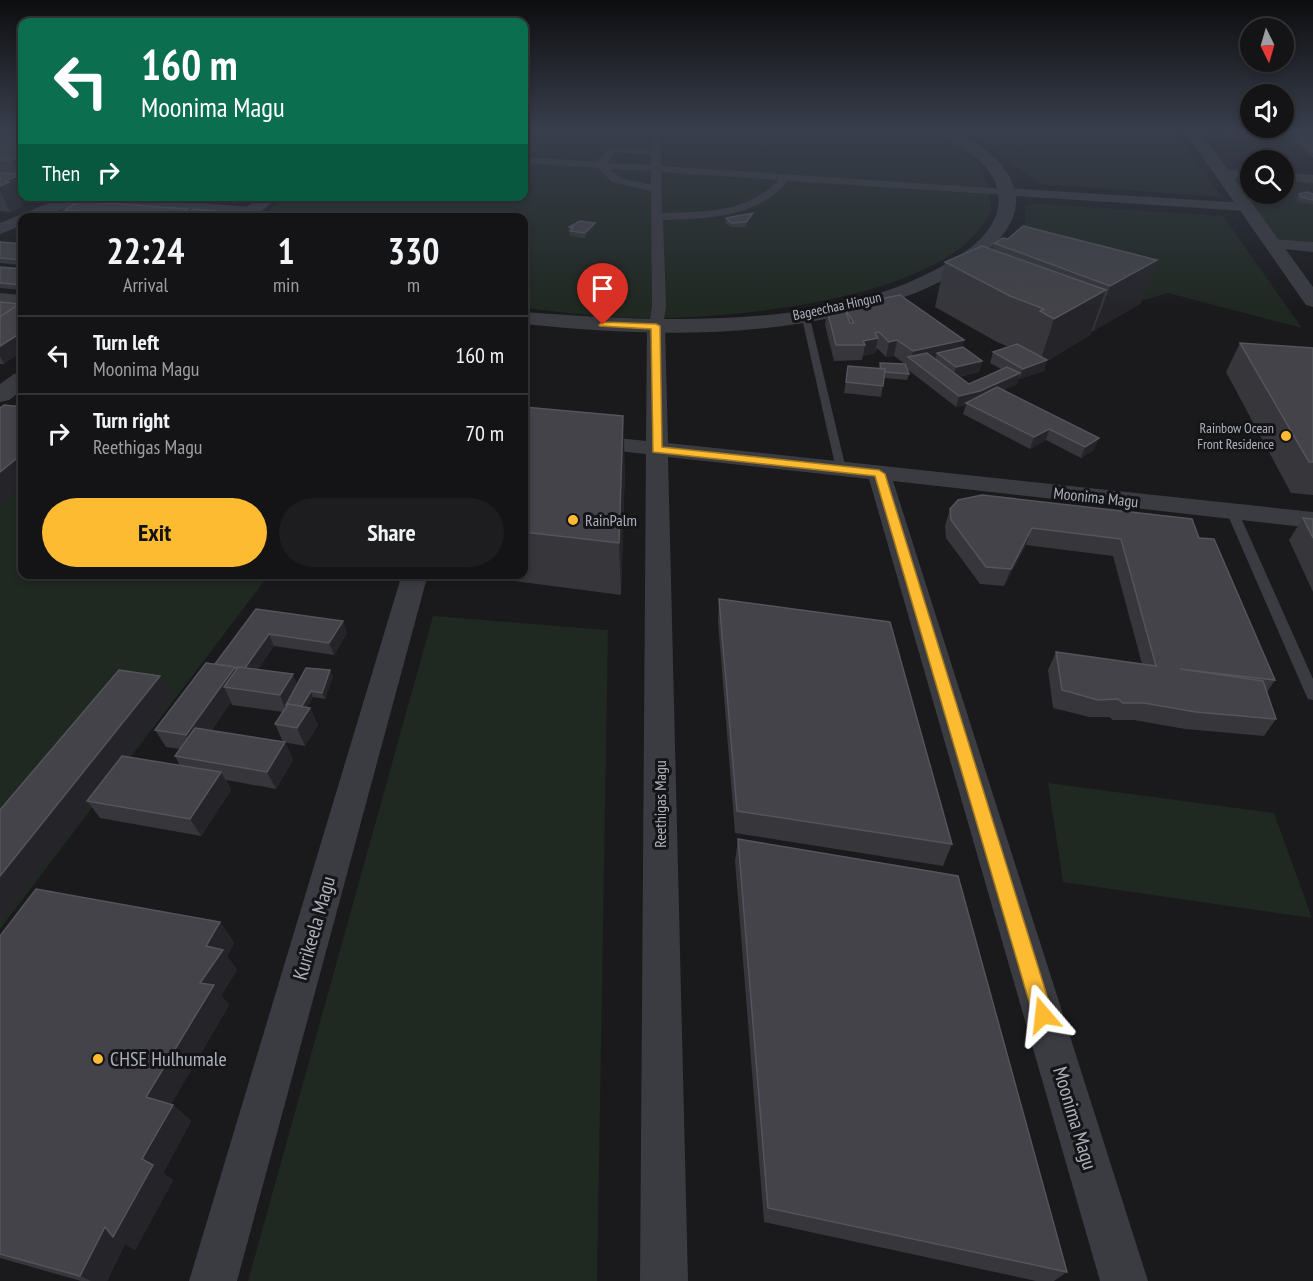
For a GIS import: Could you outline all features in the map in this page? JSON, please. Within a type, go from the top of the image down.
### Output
[{"type":"street","points":[[656,189],[659,306],[656,326]]},
{"type":"street","points":[[657,217],[715,213],[743,207],[772,193],[776,189]]},
{"type":"street","points":[[959,189],[1246,207]]},
{"type":"street","points":[[1233,189],[1313,301]]},
{"type":"street","name":"Bageechaa Hingun","points":[[528,318],[656,326],[750,322],[805,314],[885,296],[927,281],[960,264],[984,246],[999,228],[1006,210],[1006,192]]},
{"type":"street","points":[[40,213],[68,201]]},
{"type":"street","points":[[118,201],[236,213]]},
{"type":"street","points":[[247,213],[264,201]]},
{"type":"street","points":[[4,236],[18,224]]},
{"type":"street","points":[[1272,244],[1313,247]]},
{"type":"street","points":[[0,298],[18,300]]},
{"type":"street","name":"Reethigas Magu","points":[[656,326],[664,1281]]},
{"type":"street","name":"Moonima Magu","points":[[528,434],[841,470],[1313,519]]},
{"type":"street","name":"Moonima Magu","points":[[879,474],[1124,1281]]},
{"type":"street","name":"Kurikeela Magu","points":[[213,1281],[414,579]]},
{"type":"lane","points":[[805,314],[841,470]]},
{"type":"lane","points":[[1232,511],[1313,695]]},
{"type":"shaded area","points":[[528,189],[988,189],[991,209],[967,242],[933,265],[889,283],[840,297],[789,307],[695,317],[659,318],[608,317],[528,308],[528,213],[265,213],[281,201],[528,201]]},
{"type":"shaded area","points":[[1107,189],[1216,189],[1222,197]]},
{"type":"shaded area","points":[[1233,189],[1240,189],[1240,199]]},
{"type":"shaded area","points":[[1294,189],[1313,189],[1313,247],[1272,244],[1243,204],[1294,204]]},
{"type":"shaded area","points":[[1039,204],[1223,216],[1302,328],[1168,293],[1145,300],[996,261],[1025,223],[1025,206]]},
{"type":"shaded area","points":[[18,402],[18,579],[266,579],[0,929],[0,416]]},
{"type":"shaded area","points":[[433,616],[608,630],[597,1281],[248,1281]]},
{"type":"shaded area","points":[[1048,783],[1274,813],[1312,918],[1063,882]]},
{"type":"building","points":[[1307,192],[1313,194],[1313,200],[1301,197],[1299,194]]},
{"type":"building","points":[[80,201],[188,209],[183,213],[102,213],[64,210]]},
{"type":"building","points":[[194,209],[216,211],[213,213],[189,213]]},
{"type":"building","points":[[753,213],[746,222],[731,223],[726,218]]},
{"type":"building","points":[[580,221],[595,223],[585,233],[570,231],[573,228],[569,227]]},
{"type":"building","points":[[1023,226],[1157,260],[1110,286],[994,243],[1003,238],[1008,239]]},
{"type":"building","points":[[0,242],[18,244],[18,260],[0,258]]},
{"type":"building","points":[[982,246],[1106,290],[1054,319],[1040,311],[1044,309],[1010,296],[945,262]]},
{"type":"building","points":[[0,267],[18,269],[18,285],[0,283]]},
{"type":"building","points":[[900,295],[964,340],[913,351],[897,340],[889,342],[879,332],[875,333],[878,338],[863,341],[865,345],[836,345],[827,310],[845,310],[850,323],[854,323],[843,306]]},
{"type":"building","points":[[0,302],[18,304],[18,305],[0,317]]},
{"type":"building","points":[[18,305],[18,335],[0,346],[0,317]]},
{"type":"building","points":[[1240,343],[1313,348],[1313,462],[1309,462]]},
{"type":"building","points":[[1017,344],[1047,360],[1023,369],[993,352]]},
{"type":"building","points":[[963,347],[982,361],[956,367],[937,353]]},
{"type":"building","points":[[927,353],[969,384],[1007,367],[1020,373],[980,391],[959,396],[908,357]]},
{"type":"building","points":[[880,363],[905,364],[909,374],[885,372],[885,369],[881,369]]},
{"type":"building","points":[[848,366],[885,369],[883,386],[846,382]]},
{"type":"building","points":[[997,387],[1099,438],[1085,447],[1049,429],[1034,437],[966,403]]},
{"type":"building","points":[[4,405],[18,407],[18,457],[0,472],[0,408]]},
{"type":"building","points":[[528,407],[623,416],[619,543],[528,532]]},
{"type":"building","points":[[982,495],[1192,519],[1199,538],[1214,539],[1275,680],[1180,669],[1263,681],[1276,719],[1196,712],[1144,703],[1123,703],[1118,699],[1098,700],[1062,690],[1056,652],[1156,666],[1121,539],[1032,528],[1011,569],[986,567],[951,520],[950,509],[958,500]]},
{"type":"building","points":[[1303,518],[1313,519],[1313,538]]},
{"type":"building","points":[[719,599],[890,622],[952,844],[737,811]]},
{"type":"building","points":[[256,609],[343,621],[329,643],[269,634],[245,668],[236,669],[215,664]]},
{"type":"building","points":[[206,663],[235,667],[186,735],[155,730]]},
{"type":"building","points":[[238,667],[293,674],[280,695],[224,687]]},
{"type":"building","points":[[306,668],[330,670],[322,693],[311,691],[302,706],[286,705]]},
{"type":"building","points":[[119,670],[160,676],[0,876],[0,810]]},
{"type":"building","points":[[288,704],[310,708],[297,728],[275,724]]},
{"type":"building","points":[[195,728],[285,742],[267,772],[175,756]]},
{"type":"building","points":[[122,756],[221,772],[190,819],[87,801]]},
{"type":"building","points":[[738,839],[958,876],[1067,1272],[768,1208]]},
{"type":"building","name":"CHSE Hulhumale","points":[[36,889],[220,922],[206,946],[223,950],[200,983],[214,985],[146,1097],[173,1105],[142,1159],[153,1165],[113,1237],[105,1227],[80,1276],[0,1254],[0,936]]},
{"type":"place","name":"Rainbow Ocean Front Residence","points":[[1286,436]]},
{"type":"place","name":"RainPalm","points":[[573,520]]},
{"type":"place","name":"CHSE Hulhumale","points":[[98,1059]]},
{"type":"route","points":[[603,325],[656,326],[657,450],[879,474],[1043,1015]]}]
